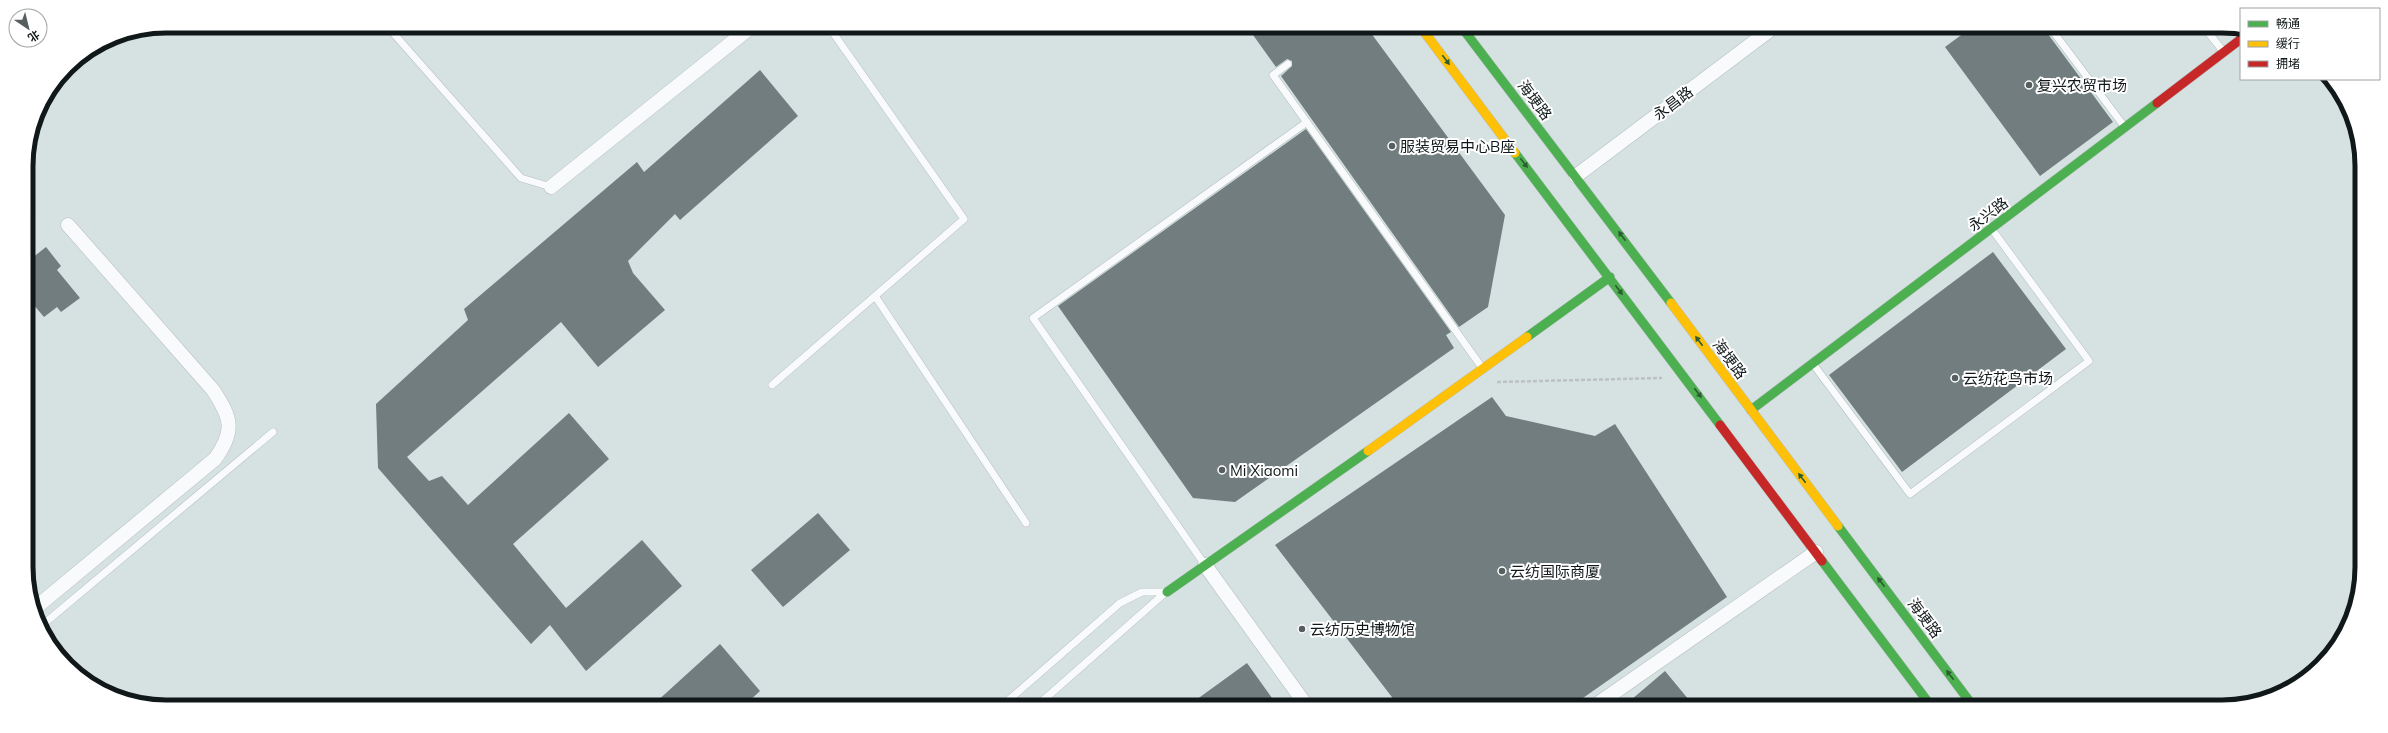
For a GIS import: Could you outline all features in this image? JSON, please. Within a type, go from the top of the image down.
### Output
[{"type":"main road","points":[[1425,33],[1686,378],[1927,700]]},
{"type":"main road","name":"海埂路","points":[[1466,33],[1576,176],[1968,700]]},
{"type":"main road","name":"永兴路","points":[[1751,410],[2240,40]]},
{"type":"main road","points":[[1166,592],[1610,278]]},
{"type":"street","points":[[551,187],[744,33]]},
{"type":"street","name":"永昌路","points":[[1576,176],[1766,33]]},
{"type":"street","points":[[39,605],[215,459],[229,434],[228,420],[223,404],[213,390],[68,225]]},
{"type":"street","points":[[1603,700],[1816,552]]},
{"type":"street","points":[[1205,565],[1302,700]]},
{"type":"lane","points":[[393,33],[521,178],[551,187]]},
{"type":"lane","points":[[772,385],[964,219],[833,33]]},
{"type":"lane","points":[[2054,33],[2125,127]]},
{"type":"lane","points":[[2209,33],[2224,52]]},
{"type":"lane","points":[[1288,64],[1273,75],[1483,369]]},
{"type":"lane","points":[[1205,565],[1033,318],[1307,122]]},
{"type":"lane","points":[[1813,364],[1910,494],[2089,361],[1991,228]]},
{"type":"lane","points":[[875,296],[1026,523]]},
{"type":"lane","points":[[46,622],[273,432]]},
{"type":"lane","points":[[1009,700],[1120,602],[1142,592],[1166,592]]},
{"type":"lane","points":[[1044,700],[1166,592]]},
{"type":"path","points":[[1493,382],[1686,378]]},
{"type":"building","name":"服装贸易中心B座","points":[[1252,33],[1371,33],[1505,215],[1488,307],[1459,327],[1281,76],[1292,66],[1292,61],[1287,59],[1276,67]]},
{"type":"building","name":"复兴农贸市场","points":[[1964,33],[2047,33],[2113,122],[2040,176],[1945,47]]},
{"type":"building","points":[[760,70],[798,116],[680,220],[675,214],[628,261],[633,273],[665,310],[598,367],[561,322],[407,457],[429,481],[442,476],[468,505],[569,413],[609,459],[513,544],[566,608],[642,540],[682,586],[586,671],[550,625],[531,644],[378,468],[376,404],[468,320],[464,309],[637,162],[644,172]]},
{"type":"building","points":[[1306,129],[1451,332],[1446,335],[1454,348],[1235,502],[1193,498],[1058,306]]},
{"type":"building","points":[[46,247],[61,266],[57,270],[80,298],[61,312],[57,307],[44,317],[33,304],[33,257]]},
{"type":"building","name":"云纺花鸟市场","points":[[1993,252],[2066,349],[1902,472],[1829,375]]},
{"type":"building","name":"云纺国际商厦","points":[[1492,397],[1506,416],[1595,436],[1615,424],[1727,597],[1580,700],[1394,700],[1275,545]]},
{"type":"building","points":[[818,513],[850,550],[783,607],[751,570]]},
{"type":"building","points":[[720,644],[760,691],[750,700],[658,700]]},
{"type":"building","points":[[1247,663],[1273,700],[1196,700]]},
{"type":"building","points":[[1665,671],[1689,700],[1631,700]]},
{"type":"traffic: fast","points":[[1466,33],[1671,303]]},
{"type":"traffic: fast","points":[[1751,410],[2157,103]]},
{"type":"traffic: fast","points":[[1515,153],[1720,425]]},
{"type":"traffic: fast","points":[[1527,337],[1610,277]]},
{"type":"traffic: fast","points":[[1167,592],[1368,451]]},
{"type":"traffic: fast","points":[[1838,526],[1968,700]]},
{"type":"traffic: fast","points":[[1822,561],[1926,700]]},
{"type":"traffic: slow","points":[[1425,33],[1515,153]]},
{"type":"traffic: slow","points":[[1671,303],[1838,526]]},
{"type":"traffic: slow","points":[[1368,451],[1527,337]]},
{"type":"traffic: jam","points":[[2157,103],[2240,40]]},
{"type":"traffic: jam","points":[[1720,425],[1822,561]]},
{"type":"place","name":"复兴农贸市场","points":[[2029,85]]},
{"type":"place","name":"服装贸易中心B座","points":[[1392,146]]},
{"type":"place","name":"云纺花鸟市场","points":[[1955,378]]},
{"type":"place","name":"Mi Xiaomi","points":[[1222,470]]},
{"type":"place","name":"云纺国际商厦","points":[[1502,571]]},
{"type":"place","name":"云纺历史博物馆","points":[[1302,629]]}]
